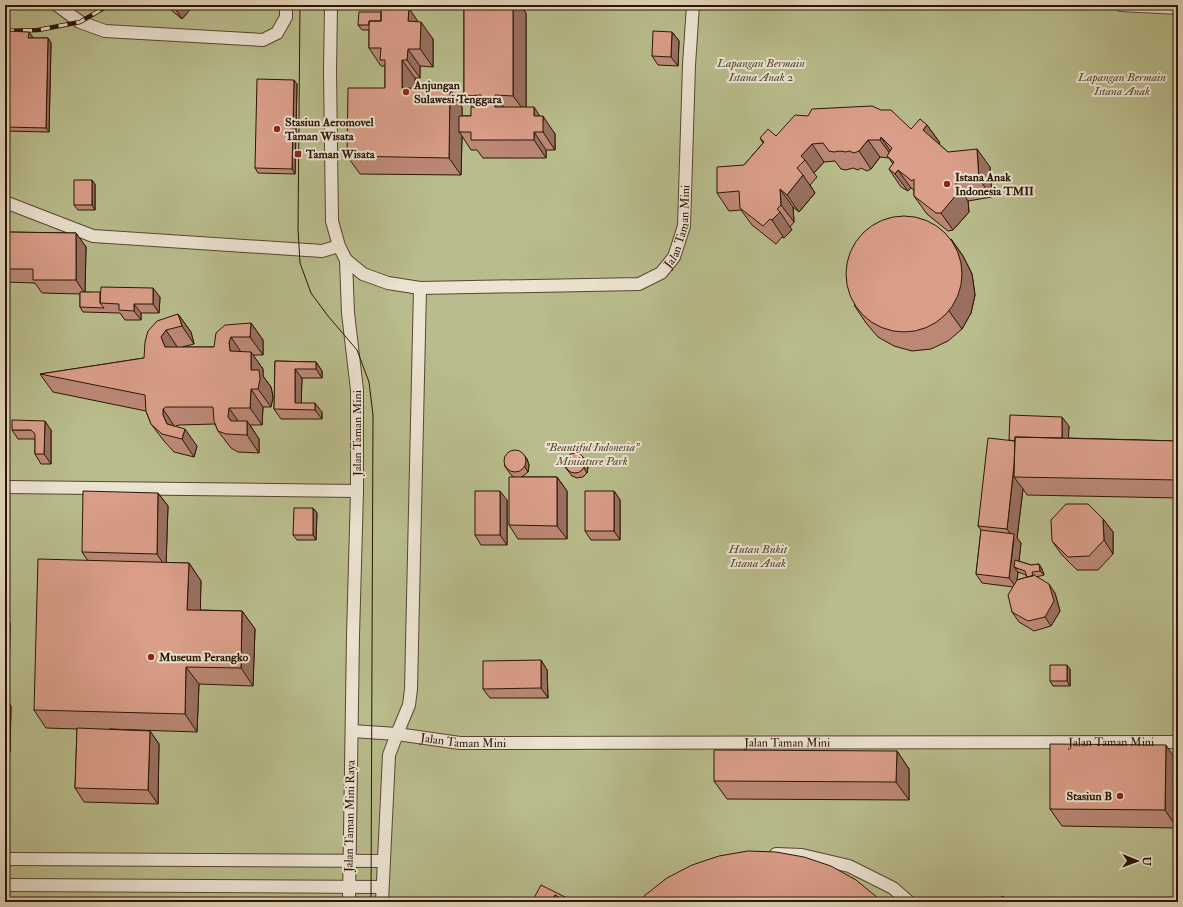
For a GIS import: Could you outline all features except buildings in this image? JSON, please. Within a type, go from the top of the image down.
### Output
[{"type":"lane","points":[[57,5],[80,22],[105,31],[263,40],[277,33],[286,17],[286,5]]},
{"type":"lane","name":"Jalan Taman Mini","points":[[331,5],[330,71],[332,221],[339,246],[346,260],[363,274],[388,283],[420,288],[639,284],[661,273],[674,257],[684,226],[688,65],[693,5]]},
{"type":"lane","points":[[1121,5],[1178,8]]},
{"type":"lane","points":[[5,202],[93,236],[322,251],[339,246]]},
{"type":"lane","name":"Jalan Taman Mini","points":[[346,260],[348,313],[358,390],[352,731],[396,734],[460,743],[1178,742]]},
{"type":"lane","points":[[382,902],[383,861],[390,755],[396,734],[410,705],[411,689],[420,288]]},
{"type":"lane","points":[[5,487],[357,491]]},
{"type":"lane","name":"Jalan Taman Mini Raya","points":[[349,902],[352,731]]},
{"type":"lane","points":[[764,853],[802,855],[849,866],[893,888],[909,902]]},
{"type":"lane","points":[[5,859],[383,861]]},
{"type":"lane","points":[[5,885],[382,887]]},
{"type":"green space","name":"\"Beautiful Indonesia\" Miniature Park","points":[[5,5],[1178,5],[1178,902],[5,902]]},
{"type":"tram line","points":[[300,5],[298,229],[300,263],[311,293],[328,316],[357,350],[369,382],[373,415],[371,902]]},
{"type":"railway","points":[[5,31],[38,30],[80,22],[109,5]]},
{"type":"place","name":"Anjungan Sulawesi Tenggara","points":[[406,92]]},
{"type":"place","name":"Stasiun Aeromovel Taman Wisata","points":[[277,129]]},
{"type":"place","name":"Taman Wisata","points":[[298,154]]},
{"type":"place","name":"Istana Anak Indonesia TMII","points":[[947,184]]},
{"type":"place","name":"Museum Perangko","points":[[151,657]]},
{"type":"place","name":"Stasiun B","points":[[1120,796]]},
{"type":"park label","name":"Lapangan Bermain Istana Anak 2","points":[[761,70]]},
{"type":"park label","name":"Lapangan Bermain Istana Anak","points":[[1122,84]]},
{"type":"park label","name":"Hutan Bukit Istana Anak","points":[[758,556]]}]
